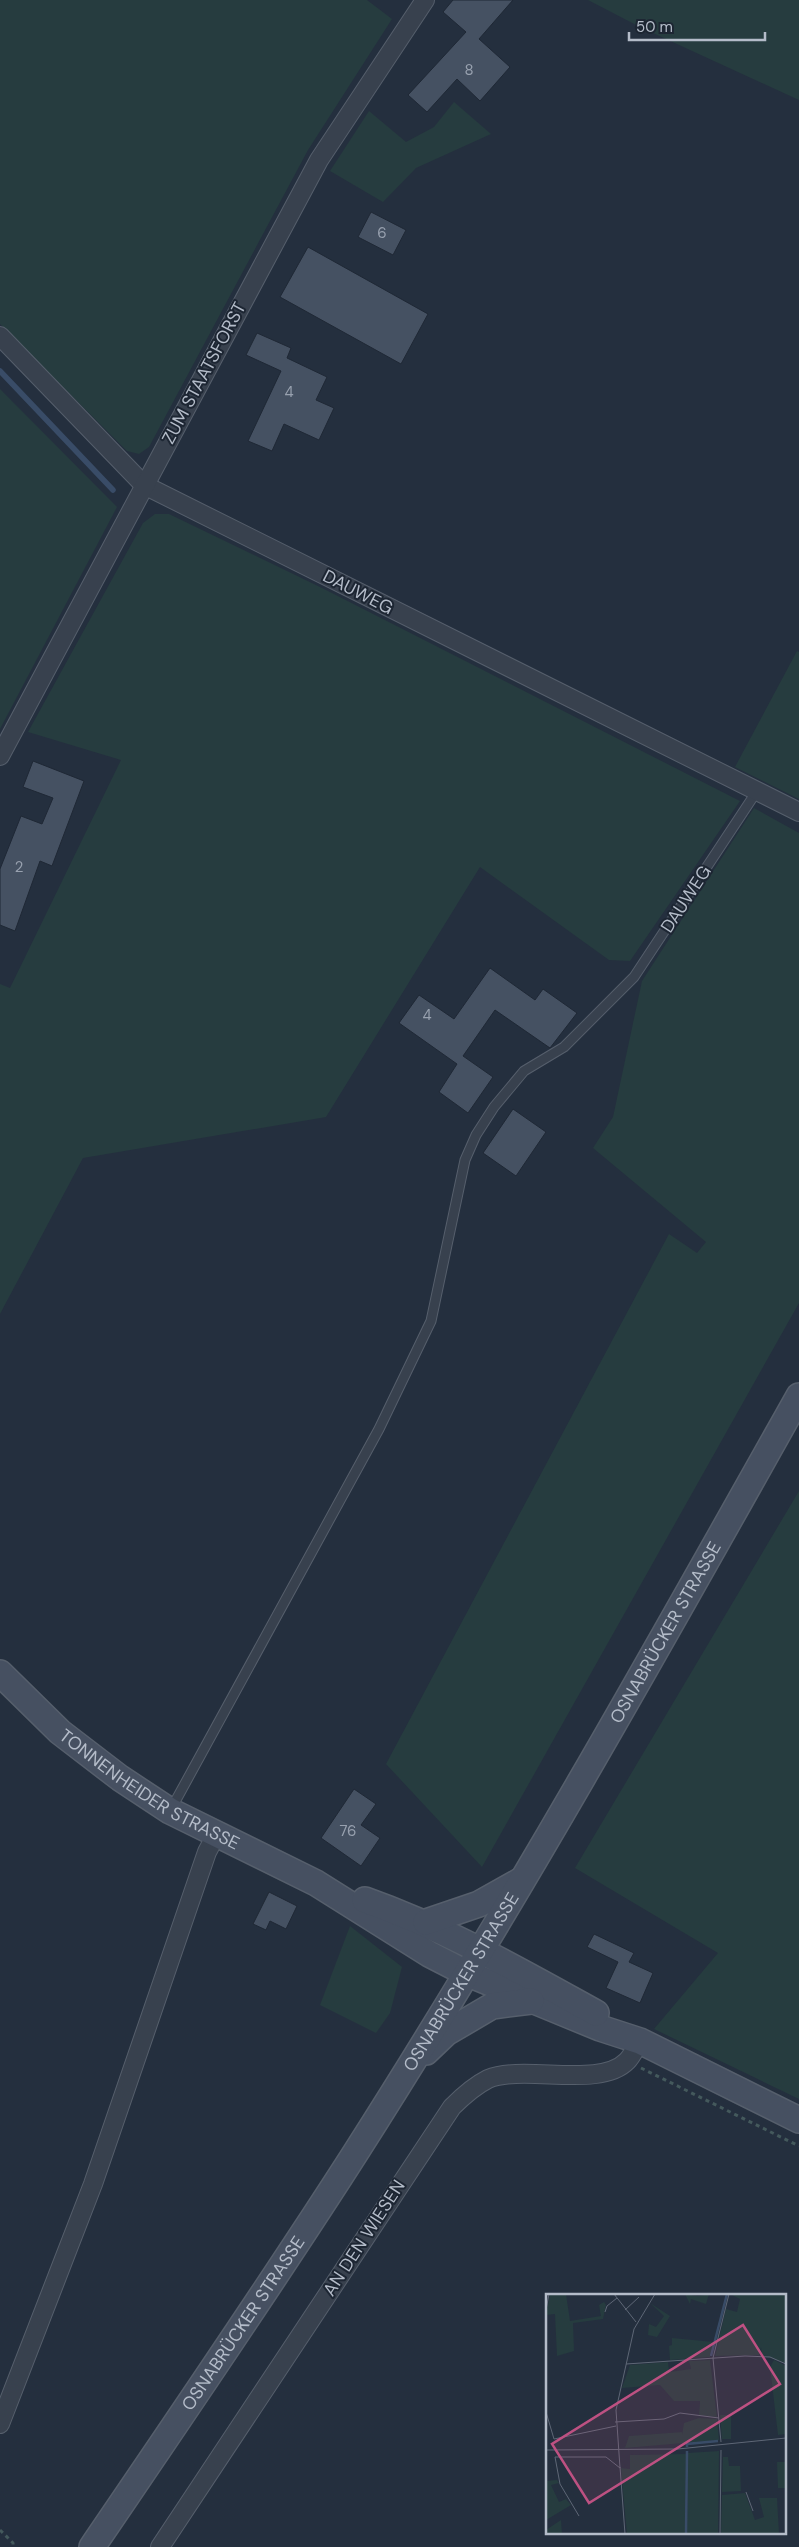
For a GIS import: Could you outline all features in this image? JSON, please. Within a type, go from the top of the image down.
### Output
[{"type":"main road","name":"OSNABRÜCKER STRASSE","points":[[92,2547],[220,2359],[405,2073],[523,1880],[799,1396]]},
{"type":"main road","name":"TONNENHEIDER STRASSE","points":[[0,1673],[60,1732],[120,1778],[170,1811],[316,1883],[426,1922],[481,1949],[606,2018],[634,2051]]},
{"type":"main road","points":[[426,1922],[479,1904],[523,1880]]},
{"type":"main road","name":"TONNENHEIDER STRASSE","points":[[316,1883],[429,1954],[466,1973],[530,2001],[634,2051],[799,2120]]},
{"type":"main road","name":"TONNENHEIDER STRASSE","points":[[405,2073],[446,2033],[492,2006],[530,2001]]},
{"type":"street","name":"ZUM STAATSFORST","points":[[0,756],[319,160],[425,0]]},
{"type":"street","name":"DAUWEG","points":[[0,336],[144,485],[799,812]]},
{"type":"street","points":[[0,2424],[93,2184],[203,1862],[216,1835]]},
{"type":"street","name":"AN DEN WIESEN","points":[[160,2547],[452,2107],[470,2089],[490,2079],[508,2075],[610,2071],[634,2051]]},
{"type":"lane","name":"DAUWEG","points":[[170,1811],[379,1429],[430,1321],[465,1160],[476,1135],[494,1107],[524,1071],[564,1047],[610,1004],[634,977],[757,791]]},
{"type":"path","points":[[634,2051],[799,2146]]},
{"type":"path","points":[[0,2530],[13,2543],[13,2547]]},
{"type":"green space","points":[[0,0],[367,0],[392,19],[308,150],[149,447],[139,454],[127,451],[0,324]]},
{"type":"green space","points":[[588,0],[799,0],[799,100],[640,27]]},
{"type":"green space","points":[[454,102],[491,134],[416,168],[383,202],[330,171],[369,111],[406,142],[434,127]]},
{"type":"green space","points":[[0,389],[117,507],[0,729]]},
{"type":"green space","points":[[155,514],[169,514],[322,588],[740,801],[630,961],[609,960],[480,867],[326,1117],[83,1158],[0,1314],[0,984],[10,988],[121,760],[28,732],[143,523]]},
{"type":"green space","points":[[797,651],[799,652],[799,799],[735,767]]},
{"type":"green space","points":[[754,808],[799,833],[799,1303],[482,1867],[386,1764],[669,1234],[697,1253],[706,1242],[593,1148],[613,1117],[642,981]]},
{"type":"green space","points":[[799,1491],[799,2099],[654,2029],[718,1953],[575,1868]]},
{"type":"green space","points":[[350,1926],[402,1967],[390,2013],[376,2033],[320,2005]]},
{"type":"building","points":[[453,0],[513,0],[479,39],[510,67],[480,101],[457,79],[427,112],[408,95],[466,32],[443,12]]},
{"type":"building","points":[[371,212],[406,230],[393,255],[358,237]]},
{"type":"building","points":[[308,247],[428,314],[401,364],[280,297]]},
{"type":"building","points":[[257,333],[291,348],[287,358],[327,377],[316,400],[334,408],[319,440],[284,424],[272,451],[248,441],[281,371],[246,355]]},
{"type":"building","points":[[33,761],[84,781],[52,866],[40,861],[15,931],[0,925],[0,869],[21,816],[42,824],[53,798],[23,787]]},
{"type":"building","points":[[490,968],[535,1000],[543,989],[577,1013],[550,1048],[495,1010],[463,1056],[493,1077],[468,1113],[439,1092],[457,1064],[399,1023],[419,995],[454,1019]]},
{"type":"building","points":[[513,1109],[546,1132],[516,1176],[483,1153]]},
{"type":"building","points":[[354,1789],[376,1804],[361,1825],[380,1838],[361,1866],[321,1838]]},
{"type":"building","points":[[269,1892],[297,1906],[286,1929],[270,1921],[266,1930],[253,1924]]},
{"type":"building","points":[[594,1934],[634,1953],[629,1962],[653,1973],[640,2003],[606,1988],[618,1962],[587,1947]]},
{"type":"waterway","points":[[0,371],[113,490]]}]
